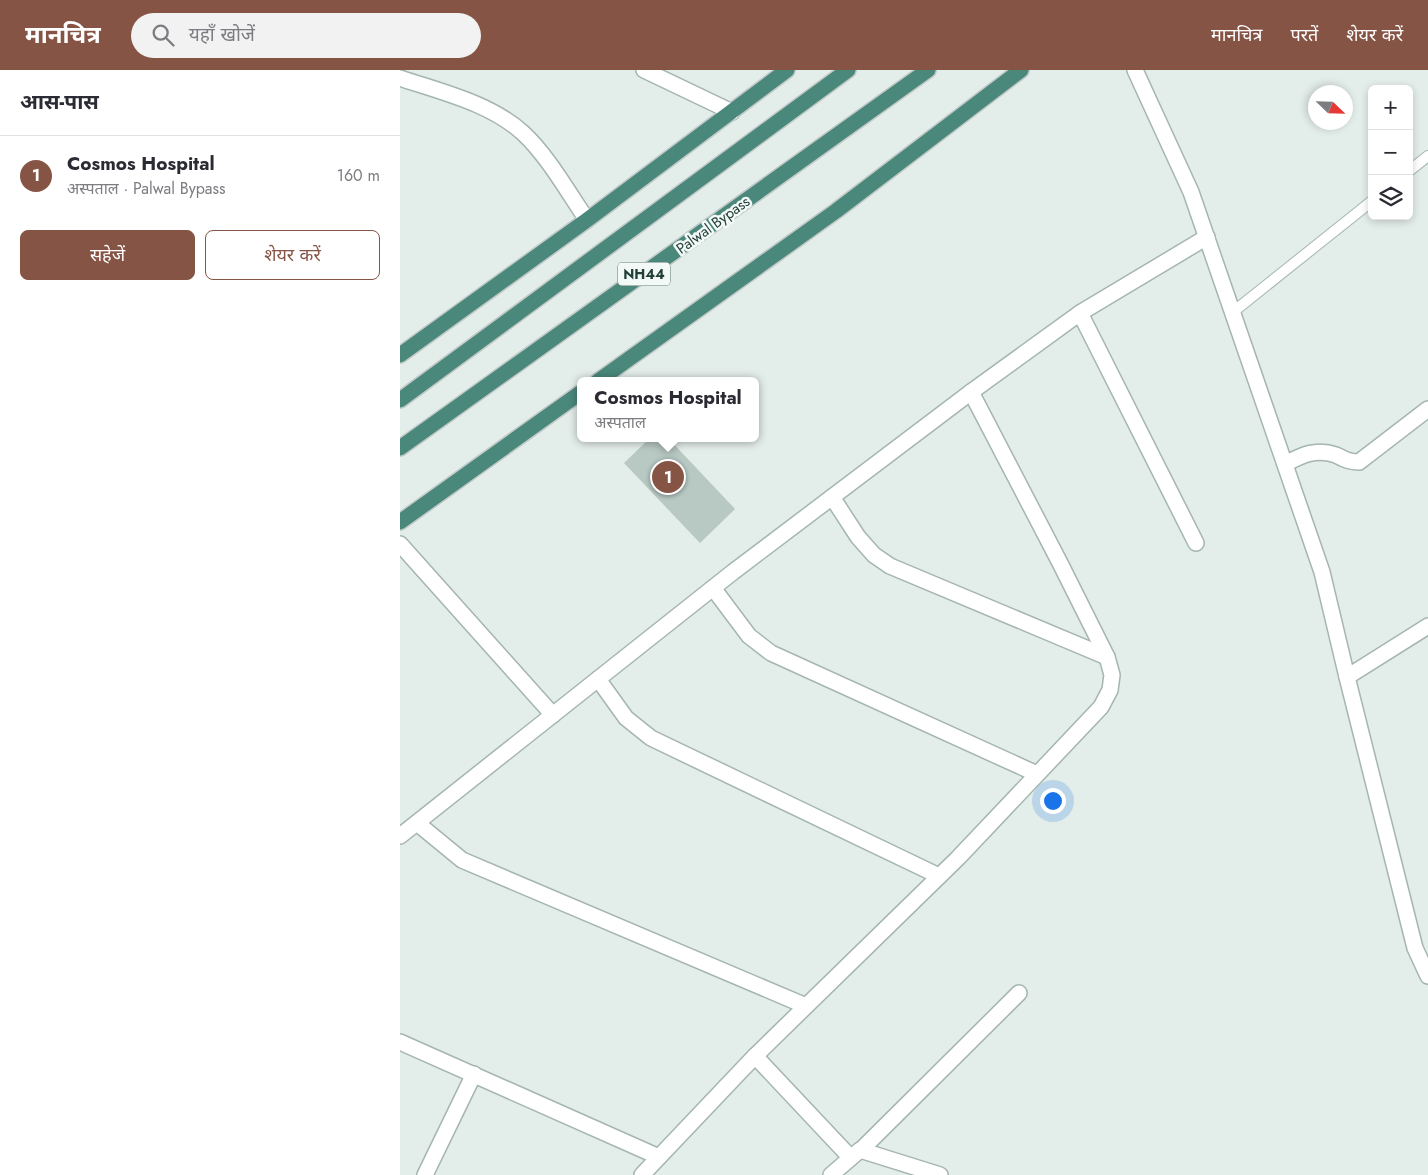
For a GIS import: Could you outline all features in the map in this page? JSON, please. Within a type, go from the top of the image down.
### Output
[{"type":"highway","points":[[400,355],[587,220],[787,70]]},
{"type":"highway","name":"NH44","points":[[400,400],[848,70]]},
{"type":"highway","name":"Palwal Bypass","points":[[400,448],[928,70]]},
{"type":"highway","points":[[604,377],[836,211],[1021,70]]},
{"type":"highway","points":[[400,522],[577,395]]},
{"type":"street","points":[[644,70],[732,112]]},
{"type":"street","points":[[1135,70],[1191,192],[1322,572],[1415,948],[1428,976]]},
{"type":"street","points":[[400,78],[479,106],[508,122],[523,133],[538,150],[587,220]]},
{"type":"street","points":[[400,836],[713,588],[971,392],[1080,313],[1207,238]]},
{"type":"street","points":[[1080,313],[1196,543]]},
{"type":"street","points":[[642,1175],[755,1056],[939,876],[1101,707],[1110,690],[1112,675],[1107,657],[971,392]]},
{"type":"street","points":[[1285,464],[1303,454],[1312,452],[1324,452],[1348,461],[1359,462],[1428,409]]},
{"type":"street","points":[[832,497],[858,537],[874,555],[890,566],[1107,657]]},
{"type":"street","points":[[400,544],[553,715]]},
{"type":"street","points":[[713,588],[749,636],[771,653],[1037,774]]},
{"type":"street","points":[[1347,677],[1428,626]]},
{"type":"street","points":[[598,679],[626,718],[651,738],[939,876]]},
{"type":"street","points":[[417,823],[462,860],[806,1006]]},
{"type":"street","points":[[831,1175],[855,1154],[1019,993]]},
{"type":"street","points":[[400,1042],[659,1157]]},
{"type":"street","points":[[755,1056],[855,1154],[940,1175]]},
{"type":"street","points":[[425,1175],[474,1074]]},
{"type":"lane","points":[[1413,168],[1428,156]]},
{"type":"lane","points":[[1233,312],[1368,204]]},
{"type":"building","points":[[646,442],[672,442],[735,509],[700,543],[624,463]]},
{"type":"place","name":"Cosmos Hospital","points":[[668,477]]}]
